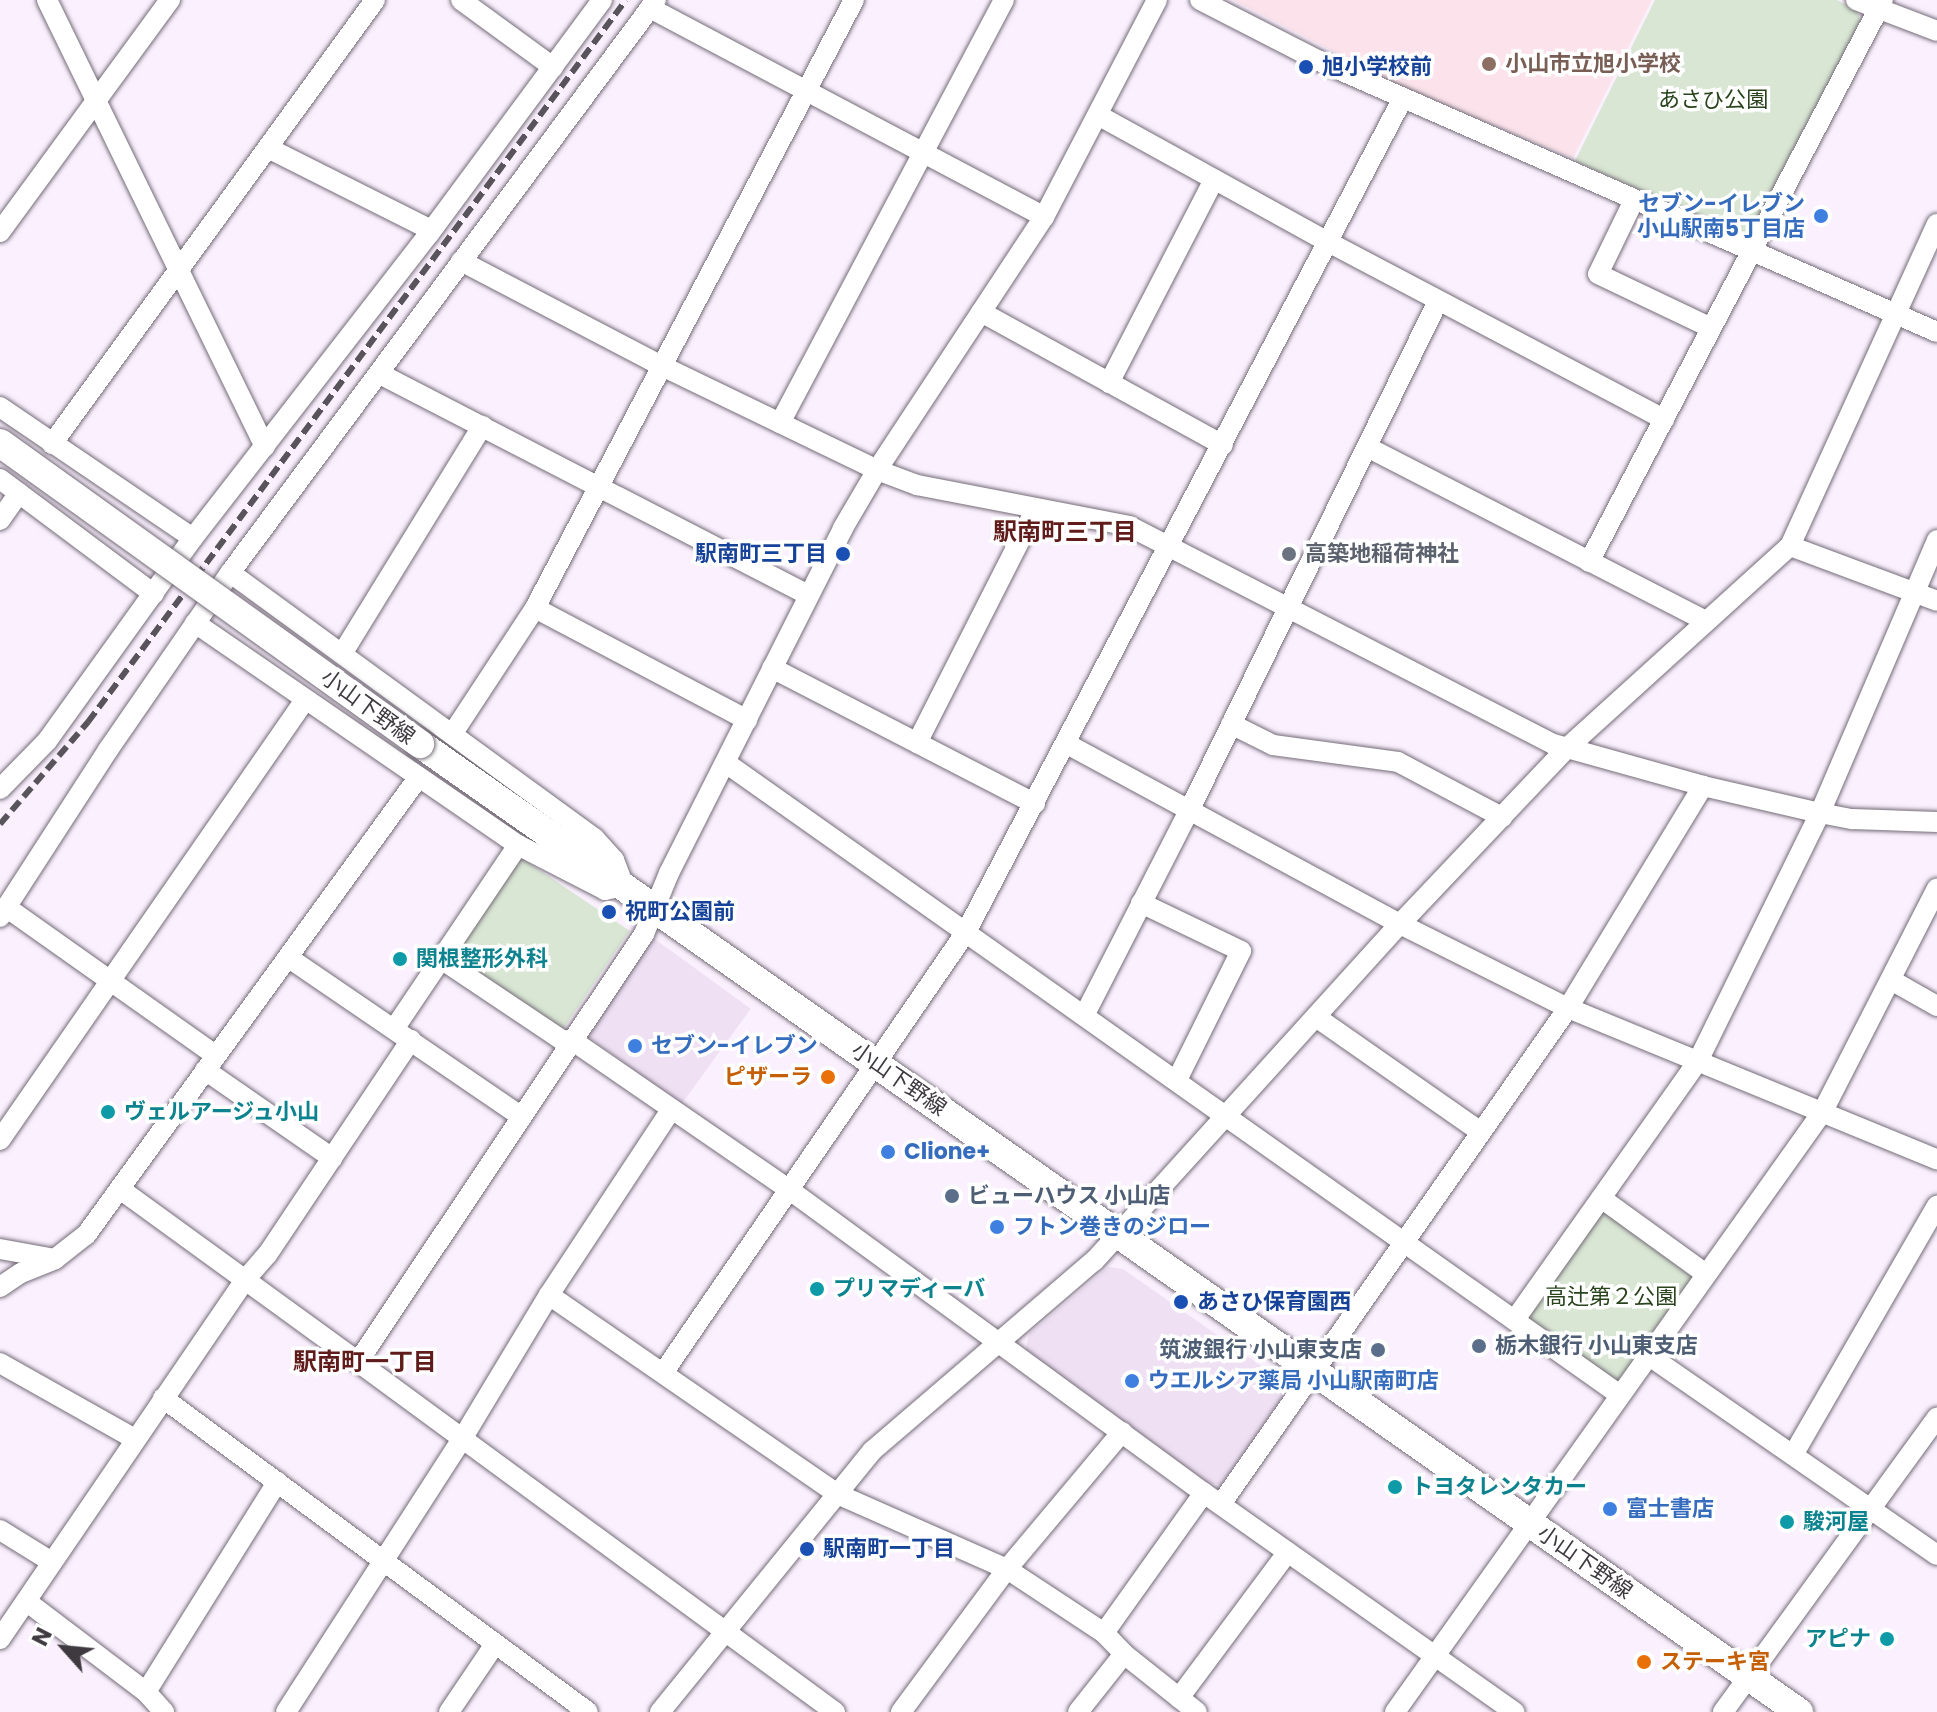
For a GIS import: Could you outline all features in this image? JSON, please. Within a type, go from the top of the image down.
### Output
[{"type":"main road","name":"小山下野線","points":[[0,443],[420,744],[1799,1712]]},
{"type":"street","points":[[47,0],[176,270],[265,447]]},
{"type":"street","points":[[1,228],[170,0]]},
{"type":"street","points":[[52,444],[375,0]]},
{"type":"street","points":[[461,0],[553,67]]},
{"type":"street","points":[[0,789],[47,741],[193,538],[431,230],[602,0]]},
{"type":"street","points":[[453,733],[535,608],[854,0]]},
{"type":"street","points":[[780,423],[1004,0]]},
{"type":"street","points":[[358,1362],[644,934],[669,873],[807,594],[877,470],[1044,217],[1157,0]]},
{"type":"street","points":[[1200,0],[1403,98],[1937,332]]},
{"type":"street","points":[[1856,0],[1880,6],[1937,31]]},
{"type":"street","points":[[332,1158],[112,980],[3,912],[230,573],[653,4],[807,92],[1044,217]]},
{"type":"street","points":[[1589,562],[1880,6]]},
{"type":"street","points":[[663,1373],[787,1188],[966,932],[1330,243],[1403,98]]},
{"type":"street","points":[[1098,115],[1330,243],[1664,419]]},
{"type":"street","points":[[268,148],[431,230]]},
{"type":"street","points":[[1109,383],[1214,180]]},
{"type":"street","points":[[1634,200],[1598,274],[1711,328]]},
{"type":"street","points":[[660,1712],[872,1451],[909,1415],[1001,1342],[1094,1261],[1400,924],[1567,748],[1790,546],[1937,224]]},
{"type":"street","points":[[461,261],[662,366],[877,470],[917,485],[1129,526],[1538,738],[1703,786],[1820,813],[1852,819],[1937,822]]},
{"type":"street","points":[[1085,1014],[1189,811],[1438,301]]},
{"type":"street","points":[[981,312],[1223,445]]},
{"type":"street","points":[[380,374],[807,594]]},
{"type":"street","points":[[0,407],[193,538]]},
{"type":"street","points":[[342,654],[482,426]]},
{"type":"street","points":[[1367,447],[1706,621]]},
{"type":"street","points":[[0,479],[154,594]]},
{"type":"street","points":[[0,520],[19,493]]},
{"type":"street","points":[[917,743],[1036,508]]},
{"type":"street","points":[[1516,1318],[1698,1061],[1820,813],[1937,540]]},
{"type":"street","points":[[1790,546],[1937,601]]},
{"type":"street","points":[[195,623],[518,845],[605,890],[624,886],[614,860],[594,838],[230,573]]},
{"type":"street","points":[[535,608],[747,720]]},
{"type":"street","points":[[772,668],[1035,804]]},
{"type":"street","points":[[0,1140],[305,700]]},
{"type":"street","points":[[1231,724],[1273,745],[1398,762],[1502,817]]},
{"type":"street","points":[[1067,744],[1400,924],[1568,1008],[1937,1159]]},
{"type":"street","points":[[726,763],[1516,1318],[1620,1395]]},
{"type":"street","points":[[0,1287],[21,1273],[55,1259],[86,1235],[418,778]]},
{"type":"street","points":[[1104,1633],[1315,1372],[1568,1008],[1703,786]]},
{"type":"street","points":[[0,1639],[50,1561],[332,1158],[403,1034],[441,959],[518,845]]},
{"type":"street","points":[[1395,1712],[1823,1111],[1937,888]]},
{"type":"street","points":[[1141,903],[1241,951],[1177,1080]]},
{"type":"street","points":[[289,958],[522,1117]]},
{"type":"street","points":[[441,959],[562,1040],[573,1041],[787,1188],[1212,1498],[1515,1712]]},
{"type":"street","points":[[1891,980],[1937,1006]]},
{"type":"street","points":[[1316,1017],[1481,1132]]},
{"type":"street","points":[[286,1712],[462,1439],[549,1295],[671,1110]]},
{"type":"street","points":[[120,1189],[835,1712]]},
{"type":"street","points":[[1601,1198],[1706,1274]]},
{"type":"street","points":[[1793,1455],[1937,1206]]},
{"type":"street","points":[[0,1249],[55,1259]]},
{"type":"street","points":[[549,1295],[837,1494],[1007,1569],[1104,1633],[1124,1654],[1197,1712]]},
{"type":"street","points":[[1648,1355],[1937,1555]]},
{"type":"street","points":[[0,1363],[135,1439]]},
{"type":"street","points":[[163,1398],[588,1712]]},
{"type":"street","points":[[1723,1712],[1937,1417]]},
{"type":"street","points":[[901,1712],[1007,1569],[1122,1432]]},
{"type":"street","points":[[146,1692],[277,1482]]},
{"type":"street","points":[[0,1530],[50,1561]]},
{"type":"street","points":[[1179,1698],[1288,1552]]},
{"type":"street","points":[[26,1601],[146,1692],[164,1712]]},
{"type":"street","points":[[449,1712],[495,1644]]},
{"type":"street","points":[[1078,1712],[1124,1654]]},
{"type":"shaded area","name":"小山市立旭小学校","points":[[1233,0],[1652,0],[1573,158],[1407,89]]},
{"type":"shaded area","points":[[652,937],[751,1009],[681,1104],[583,1032]]},
{"type":"shaded area","points":[[1108,1267],[1123,1269],[1280,1379],[1284,1395],[1221,1485],[1206,1482],[1025,1353],[1029,1334]]},
{"type":"green space","name":"あさひ公園","points":[[1655,0],[1837,0],[1857,10],[1861,23],[1752,231],[1737,233],[1575,161]]},
{"type":"green space","points":[[520,857],[629,931],[562,1031],[452,957]]},
{"type":"green space","name":"高辻第２公園","points":[[1602,1203],[1702,1275],[1619,1389],[1519,1317]]},
{"type":"railway","points":[[0,824],[88,722],[626,0]]},
{"type":"place","name":"小山市立旭小学校","points":[[1489,64]]},
{"type":"place","name":"旭小学校前","points":[[1306,67]]},
{"type":"place","name":"セブン-イレブン 小山駅南5丁目店","points":[[1821,216]]},
{"type":"place","name":"駅南町三丁目","points":[[843,554]]},
{"type":"place","name":"高築地稲荷神社","points":[[1289,554]]},
{"type":"place","name":"祝町公園前","points":[[609,912]]},
{"type":"place","name":"関根整形外科","points":[[400,959]]},
{"type":"place","name":"セブン-イレブン","points":[[635,1046]]},
{"type":"place","name":"ピザーラ","points":[[828,1077]]},
{"type":"place","name":"ヴェルアージュ小山","points":[[108,1112]]},
{"type":"place","name":"Clione+","points":[[888,1152]]},
{"type":"place","name":"ビューハウス 小山店","points":[[952,1196]]},
{"type":"place","name":"フトン巻きのジロー","points":[[997,1227]]},
{"type":"place","name":"プリマディーバ","points":[[817,1289]]},
{"type":"place","name":"あさひ保育園西","points":[[1181,1302]]},
{"type":"place","name":"栃木銀行 小山東支店","points":[[1479,1346]]},
{"type":"place","name":"筑波銀行 小山東支店","points":[[1378,1350]]},
{"type":"place","name":"ウエルシア薬局 小山駅南町店","points":[[1132,1381]]},
{"type":"place","name":"トヨタレンタカー","points":[[1395,1487]]},
{"type":"place","name":"富士書店","points":[[1610,1509]]},
{"type":"place","name":"駿河屋","points":[[1787,1522]]},
{"type":"place","name":"駅南町一丁目","points":[[807,1549]]},
{"type":"place","name":"アピナ","points":[[1887,1639]]},
{"type":"place","name":"ステーキ宮","points":[[1644,1662]]},
{"type":"district","name":"駅南町三丁目","points":[[1065,532]]},
{"type":"district","name":"駅南町一丁目","points":[[365,1362]]}]
